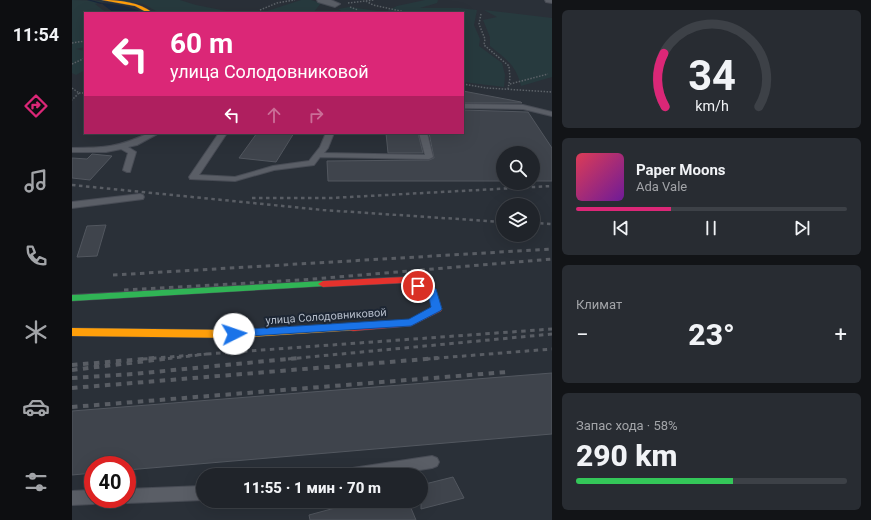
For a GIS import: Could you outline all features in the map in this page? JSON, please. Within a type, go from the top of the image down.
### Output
[{"type":"street","points":[[104,0],[135,5],[148,9],[150,12]]},
{"type":"street","points":[[321,0],[336,4]]},
{"type":"street","name":"улица Солодовниковой","points":[[72,298],[404,280],[432,291],[437,309],[411,323],[234,334],[72,332]]},
{"type":"lane","points":[[464,106],[523,107],[549,114],[552,122]]},
{"type":"lane","points":[[72,150],[106,150],[134,143],[153,134]]},
{"type":"lane","points":[[222,134],[193,177],[235,179],[273,168],[311,163],[324,148],[330,134]]},
{"type":"lane","points":[[318,155],[429,157],[423,134]]},
{"type":"lane","points":[[122,146],[132,152],[128,170]]},
{"type":"lane","points":[[72,205],[140,197]]},
{"type":"lane","points":[[392,468],[432,462]]},
{"type":"lane","points":[[136,496],[196,493]]},
{"type":"lane","points":[[72,498],[84,497]]},
{"type":"path","points":[[260,12],[260,10],[295,0]]},
{"type":"path","points":[[336,4],[372,0]]},
{"type":"path","points":[[366,1],[372,5],[405,12]]},
{"type":"path","points":[[481,14],[479,24],[485,39],[484,45],[490,52],[508,62],[512,71],[508,89]]},
{"type":"path","points":[[72,43],[84,41]]},
{"type":"path","points":[[72,64],[84,58]]},
{"type":"path","points":[[510,84],[548,74]]},
{"type":"path","points":[[464,84],[552,92]]},
{"type":"path","points":[[72,88],[79,93]]},
{"type":"path","points":[[72,100],[79,93],[84,92]]},
{"type":"green space","points":[[72,0],[104,1],[95,4],[106,12],[84,12],[84,47],[76,49],[84,51],[84,71],[76,75],[72,73]]},
{"type":"green space","points":[[116,0],[180,0],[196,5],[232,12],[158,12],[143,4]]},
{"type":"green space","points":[[301,0],[311,0],[321,3],[314,12],[264,12]]},
{"type":"green space","points":[[425,0],[438,0],[437,3],[420,8],[459,8],[477,10],[474,25],[480,39],[479,46],[502,63],[505,75],[504,87],[464,82],[464,12],[385,12],[397,6]]},
{"type":"green space","points":[[349,7],[385,12],[342,12],[338,9]]},
{"type":"green space","points":[[484,10],[552,18],[552,77],[521,86],[519,79],[510,63],[490,46],[490,37],[483,20],[497,17]]},
{"type":"water","points":[[101,3],[123,6],[141,12],[113,12]]},
{"type":"building","points":[[464,91],[521,102],[522,103],[464,103]]},
{"type":"building","points":[[464,110],[528,112],[552,148],[552,181],[540,181],[540,146],[496,146],[496,181],[328,181],[327,161],[429,160],[434,158],[429,134],[464,134]]},
{"type":"building","points":[[256,134],[293,134],[276,162],[239,158]]},
{"type":"building","points":[[386,134],[418,134],[423,153],[388,153]]},
{"type":"building","points":[[92,154],[112,156],[90,180],[72,178],[72,158],[87,159]]},
{"type":"building","points":[[106,225],[97,256],[77,257],[87,226]]},
{"type":"building","points":[[552,373],[552,434],[136,469],[136,456],[84,456],[84,474],[72,475],[72,411]]},
{"type":"building","points":[[453,477],[464,498],[428,507],[428,483]]},
{"type":"building","points":[[335,508],[411,508],[416,520],[310,520],[309,515]]},
{"type":"waterway","points":[[88,0],[101,3]]},
{"type":"railway","points":[[72,185],[323,210],[496,222]]},
{"type":"railway","points":[[252,198],[331,198],[552,186]]},
{"type":"railway","points":[[540,223],[552,224]]},
{"type":"railway","points":[[113,275],[552,249]]},
{"type":"railway","points":[[124,290],[301,280],[552,259]]},
{"type":"railway","points":[[207,354],[552,329]]},
{"type":"railway","points":[[288,359],[552,334]]},
{"type":"railway","points":[[426,359],[552,349]]},
{"type":"railway","points":[[145,359],[207,354]]},
{"type":"railway","points":[[163,359],[207,354]]},
{"type":"railway","points":[[145,359],[155,358]]},
{"type":"railway","points":[[72,370],[171,358]]},
{"type":"railway","points":[[72,378],[133,374],[298,358]]},
{"type":"railway","points":[[72,388],[438,358]]},
{"type":"railway","points":[[72,365],[145,359]]},
{"type":"railway","points":[[72,407],[507,372]]},
{"type":"traffic: fast","points":[[72,298],[323,284]]},
{"type":"traffic: slow","points":[[104,0],[136,5],[149,12]]},
{"type":"traffic: slow","points":[[72,332],[234,334],[353,327]]},
{"type":"traffic: jam","points":[[323,284],[404,280],[432,291],[437,309],[411,323],[353,327]]},
{"type":"route","points":[[234,334],[411,323],[437,309],[432,291],[418,286]]}]
